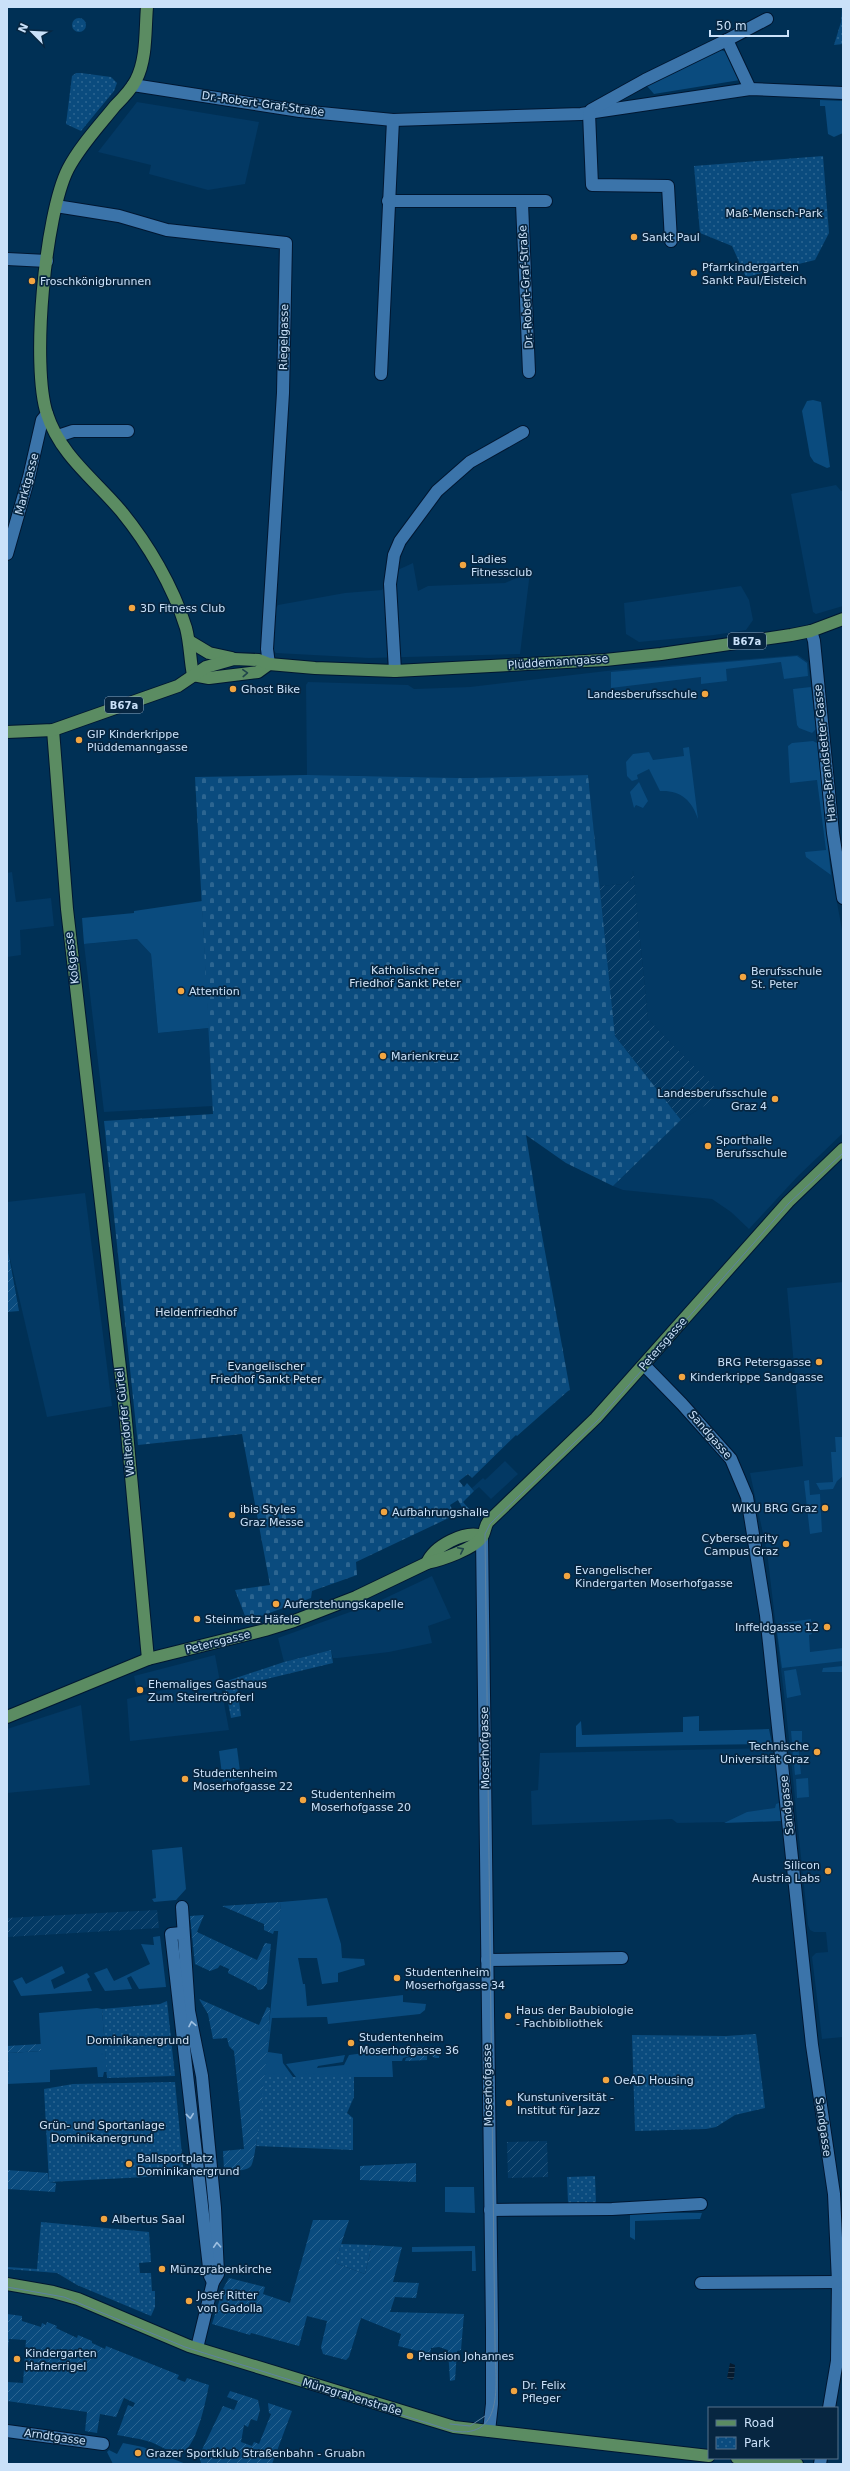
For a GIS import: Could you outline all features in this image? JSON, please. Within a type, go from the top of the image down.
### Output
[{"type":"main road","points":[[147,7],[145,42],[140,69],[133,85],[77,154],[62,183],[56,206],[47,261],[41,346],[47,414],[68,454],[120,509],[147,547],[172,593],[189,641],[193,675],[209,678],[258,672],[269,664]]},
{"type":"main road","name":"Plüddemanngasse","points":[[7,732],[53,730],[178,686],[206,667],[234,659],[260,660],[269,664],[314,668],[395,671],[605,660],[661,654],[811,631],[843,619]]},
{"type":"main road","points":[[189,641],[208,653],[234,659]]},
{"type":"main road","name":"Koßgasse","points":[[53,730],[67,909],[99,1185]]},
{"type":"main road","name":"Petersgasse","points":[[7,1717],[148,1659],[265,1630],[294,1621],[356,1597],[427,1563],[439,1561],[464,1549],[482,1536],[488,1522],[596,1418],[788,1202],[843,1149]]},
{"type":"main road","name":"Waltendorfer Gürtel","points":[[99,1185],[125,1411],[148,1659]]},
{"type":"main road","name":"Münzgrabenstraße","points":[[7,2284],[53,2292],[78,2299],[197,2348],[439,2423],[468,2430],[489,2431],[708,2457]]},
{"type":"main road","points":[[747,2459],[797,2464]]},
{"type":"street","points":[[671,241],[668,186],[592,185],[589,113],[591,110],[645,80],[767,19]]},
{"type":"street","points":[[727,40],[750,89]]},
{"type":"street","name":"Dr.-Robert-Graf-Straße","points":[[133,85],[300,111],[393,120],[589,113],[750,89],[843,92]]},
{"type":"street","points":[[381,374],[393,120]]},
{"type":"street","points":[[388,201],[522,203],[546,201]]},
{"type":"street","name":"Dr.-Robert-Graf-Straße","points":[[522,203],[529,372]]},
{"type":"street","name":"Riegelgasse","points":[[56,206],[124,217],[167,230],[286,243],[283,393],[267,649],[269,664]]},
{"type":"street","points":[[7,259],[47,261]]},
{"type":"street","name":"Marktgasse","points":[[7,554],[29,477],[42,420],[47,414]]},
{"type":"street","points":[[58,436],[73,431],[128,431]]},
{"type":"street","points":[[395,671],[390,584],[394,555],[400,541],[437,491],[470,462],[523,432]]},
{"type":"street","name":"Hans-Brandstetter-Gasse","points":[[811,631],[814,641],[833,833],[843,898]]},
{"type":"street","name":"Sandgasse","points":[[644,1365],[682,1404],[731,1459],[747,1497],[766,1615],[812,2045],[834,2194],[838,2282],[837,2361],[829,2407]]},
{"type":"street","name":"Moserhofgasse","points":[[482,1536],[492,2404],[489,2431]]},
{"type":"street","points":[[182,1907],[176,1933],[186,2077],[210,2276],[213,2282]]},
{"type":"street","points":[[487,1960],[622,1958]]},
{"type":"street","points":[[180,1975],[202,2076],[212,2176],[218,2274],[213,2282],[197,2348]]},
{"type":"street","points":[[186,2077],[202,2076]]},
{"type":"street","points":[[198,2180],[212,2176]]},
{"type":"street","points":[[490,2210],[612,2209],[701,2204]]},
{"type":"street","points":[[701,2283],[838,2282]]},
{"type":"street","name":"Arndtgasse","points":[[7,2430],[103,2444]]},
{"type":"shaded area","points":[[137,102],[259,122],[245,184],[208,190],[149,174],[151,165],[98,152]]},
{"type":"shaded area","points":[[836,485],[841,491],[843,491],[843,606],[816,614],[813,612],[791,494]]},
{"type":"shaded area","points":[[413,563],[418,591],[428,586],[505,583],[530,572],[520,654],[369,658],[276,653],[272,649],[272,614],[278,605],[345,593],[382,590],[391,573]]},
{"type":"shaded area","points":[[741,586],[749,600],[753,620],[746,630],[714,635],[639,642],[626,634],[624,603]]},
{"type":"shaded area","name":"Berufsschule St. Peter","points":[[798,655],[808,662],[818,736],[828,854],[843,935],[843,1133],[797,1177],[749,1229],[731,1212],[712,1199],[623,1190],[613,1186],[681,1120],[716,1098],[723,1097],[648,1019],[633,871],[631,880],[624,884],[599,886],[588,775],[464,778],[307,775],[306,685],[308,682],[408,685],[414,689],[470,687],[615,670]]},
{"type":"shaded area","points":[[633,869],[648,1019],[724,1097],[714,1100],[681,1120],[615,1036],[599,886],[624,884],[631,880]]},
{"type":"shaded area","points":[[12,872],[16,902],[51,898],[54,926],[20,930],[21,955],[7,957],[7,873]]},
{"type":"shaded area","points":[[137,939],[151,954],[158,1033],[209,1028],[213,1106],[104,1112],[84,944]]},
{"type":"shaded area","points":[[85,1193],[112,1406],[47,1417],[8,1250],[7,1202]]},
{"type":"shaded area","name":"Technische Universität Graz","points":[[843,1282],[843,2037],[822,2039],[812,1957],[816,1953],[828,1952],[826,1932],[814,1932],[810,1930],[808,1925],[786,1711],[767,1552],[750,1473],[803,1466],[787,1288]]},
{"type":"shaded area","points":[[505,1461],[518,1474],[491,1499],[479,1487],[474,1491],[472,1488],[483,1478],[485,1480]]},
{"type":"shaded area","points":[[432,1576],[451,1618],[428,1626],[432,1643],[389,1652],[338,1658],[333,1658],[331,1650],[284,1662],[278,1638],[375,1603]]},
{"type":"shaded area","points":[[215,1655],[229,1730],[130,1741],[127,1699],[167,1689],[166,1683],[137,1689],[134,1676]]},
{"type":"shaded area","points":[[81,1705],[90,1785],[7,1793],[7,1729]]},
{"type":"shaded area","points":[[773,1748],[781,1821],[677,1823],[672,1819],[532,1825],[531,1791],[538,1790],[540,1753]]},
{"type":"shaded area","points":[[157,1910],[159,1928],[7,1937],[7,1918]]},
{"type":"shaded area","points":[[547,2141],[548,2177],[508,2178],[507,2142]]},
{"type":"shaded area","points":[[730,2363],[735,2365],[734,2378],[732,2380],[727,2378]]},
{"type":"green space","points":[[842,7],[843,44],[834,45],[841,22]]},
{"type":"green space","points":[[76,18],[82,18],[86,22],[86,28],[82,32],[76,32],[72,28],[72,22]]},
{"type":"green space","points":[[717,49],[727,52],[740,80],[654,94],[647,86]]},
{"type":"green space","points":[[76,73],[111,77],[117,83],[114,91],[81,131],[66,124],[72,76]]},
{"type":"green space","points":[[820,100],[843,101],[843,133],[834,137],[828,134],[825,106],[820,106]]},
{"type":"green space","name":"Maß-Mensch-Park","points":[[823,156],[829,233],[815,260],[746,277],[732,246],[700,233],[694,166]]},
{"type":"green space","points":[[813,400],[821,402],[830,467],[827,468],[814,462],[810,456],[802,411],[807,401]]},
{"type":"green space","points":[[797,656],[807,663],[808,676],[784,679],[781,662],[726,669],[727,681],[701,684],[701,677],[611,688],[611,672]]},
{"type":"green space","points":[[811,687],[816,729],[812,733],[799,728],[797,725],[793,689]]},
{"type":"green space","points":[[813,741],[817,743],[831,875],[806,857],[805,852],[826,850],[817,780],[790,783],[788,746],[792,743]]},
{"type":"green space","points":[[689,747],[698,819],[689,802],[679,794],[660,791],[649,769],[637,775],[638,779],[632,781],[627,776],[626,762],[633,754],[649,752],[653,760],[684,756],[683,748]]},
{"type":"green space","name":"Katholischer Friedhof Sankt Peter","points":[[307,775],[464,778],[588,775],[615,1036],[681,1120],[613,1186],[566,1163],[526,1135],[540,1224],[570,1390],[517,1436],[516,1435],[472,1478],[468,1474],[459,1481],[464,1487],[467,1483],[474,1491],[463,1502],[469,1509],[464,1511],[458,1500],[450,1505],[455,1515],[356,1562],[357,1575],[312,1591],[311,1598],[247,1621],[235,1590],[270,1585],[242,1434],[138,1445],[104,1121],[213,1114],[195,777]]},
{"type":"green space","points":[[639,782],[648,801],[643,808],[636,805],[634,808],[630,792]]},
{"type":"green space","name":"Attention","points":[[202,901],[209,1028],[158,1033],[151,954],[137,939],[84,944],[82,918],[134,913],[134,911]]},
{"type":"green space","points":[[7,1245],[19,1311],[7,1312]]},
{"type":"green space","points":[[835,1437],[843,1437],[843,1476],[837,1481],[833,1489],[820,1490],[816,1483],[833,1482],[831,1452],[836,1452]]},
{"type":"green space","points":[[809,1480],[810,1495],[820,1494],[822,1532],[810,1534],[804,1481]]},
{"type":"green space","points":[[811,1619],[812,1634],[809,1635],[810,1652],[843,1648],[843,1661],[782,1668],[776,1624]]},
{"type":"green space","points":[[331,1650],[333,1663],[237,1686],[241,1716],[231,1718],[224,1682],[284,1662]]},
{"type":"green space","points":[[843,1666],[843,1672],[822,1672],[823,1668]]},
{"type":"green space","points":[[796,1669],[801,1695],[787,1698],[784,1671]]},
{"type":"green space","points":[[699,1716],[699,1731],[769,1729],[772,1744],[576,1747],[576,1726],[581,1721],[582,1735],[683,1732],[683,1717]]},
{"type":"green space","points":[[791,1731],[802,1731],[802,1742],[792,1743]]},
{"type":"green space","points":[[792,1746],[798,1746],[801,1774],[795,1775]]},
{"type":"green space","points":[[237,1748],[241,1779],[223,1782],[219,1751]]},
{"type":"green space","points":[[808,1778],[809,1797],[797,1798],[796,1779]]},
{"type":"green space","points":[[779,1803],[781,1821],[724,1823],[747,1812],[775,1808],[776,1804]]},
{"type":"green space","points":[[182,1847],[186,1889],[176,1900],[154,1902],[152,1899],[156,1898],[152,1850]]},
{"type":"green space","points":[[327,1898],[341,1944],[342,1958],[364,1959],[365,1965],[338,1973],[338,1982],[322,1984],[317,1958],[298,1958],[303,1984],[305,1984],[307,2006],[403,1995],[403,2002],[426,2004],[425,2010],[420,2014],[328,2024],[327,2017],[272,2018],[268,2052],[282,2054],[283,2063],[293,2077],[264,2077],[281,1902]]},
{"type":"green space","points":[[281,1902],[279,1931],[274,1931],[273,1934],[264,1930],[264,1924],[222,1906]]},
{"type":"green space","points":[[204,1915],[197,1932],[257,1960],[265,1943],[271,1944],[267,1983],[263,1989],[258,1990],[256,1987],[228,1973],[229,1969],[220,1965],[218,1968],[210,1971],[195,1964],[190,1916]]},
{"type":"green space","points":[[160,1936],[166,1987],[139,1989],[131,1976],[127,1978],[132,1989],[105,1991],[94,1973],[107,1968],[114,1981],[150,1964],[141,1944],[154,1945],[153,1937]]},
{"type":"green space","points":[[62,1966],[65,1973],[51,1980],[54,1989],[87,1973],[90,1977],[87,1979],[92,1991],[21,1996],[13,1981],[22,1977],[26,1984]]},
{"type":"green space","points":[[199,1999],[259,2025],[267,2007],[270,2008],[266,2064],[257,2140],[251,2166],[246,2169],[224,2170],[223,2151],[244,2149],[234,2051],[229,2046],[227,2038],[213,2039],[208,2014]]},
{"type":"green space","name":"Dominikanergrund","points":[[167,2001],[175,2076],[107,2078],[102,2009],[160,2004]]},
{"type":"green space","points":[[97,2008],[102,2009],[107,2072],[104,2072],[103,2077],[98,2077],[97,2067],[50,2070],[50,2082],[7,2084],[7,2078],[9,2077],[8,2053],[41,2051],[39,2013]]},
{"type":"green space","points":[[756,2034],[765,2108],[735,2115],[716,2127],[706,2129],[635,2131],[632,2035],[726,2036]]},
{"type":"green space","points":[[41,2044],[41,2051],[8,2053],[9,2078],[7,2078],[7,2046]]},
{"type":"green space","points":[[417,2046],[427,2049],[427,2051],[403,2058],[402,2061],[392,2061],[393,2077],[296,2077],[286,2064],[345,2055],[343,2062],[318,2066],[317,2068],[344,2065],[349,2055]]},
{"type":"green space","points":[[439,2047],[439,2058],[435,2058],[426,2052],[427,2049]]},
{"type":"green space","points":[[424,2053],[427,2054],[427,2060],[405,2061],[406,2058]]},
{"type":"green space","points":[[264,2077],[354,2077],[354,2097],[347,2113],[353,2118],[353,2150],[256,2146]]},
{"type":"green space","name":"Grün- und Sportanlage Dominikanergrund","points":[[175,2082],[184,2175],[49,2182],[44,2089],[73,2084]]},
{"type":"green space","points":[[416,2163],[416,2182],[360,2180],[360,2166]]},
{"type":"green space","points":[[7,2170],[48,2173],[49,2182],[56,2183],[55,2192],[7,2189]]},
{"type":"green space","points":[[595,2176],[596,2203],[568,2203],[567,2177]]},
{"type":"green space","points":[[445,2187],[474,2187],[475,2213],[445,2212]]},
{"type":"green space","points":[[630,2213],[702,2213],[700,2219],[635,2221],[635,2240],[630,2237]]},
{"type":"green space","points":[[313,2220],[349,2220],[335,2263],[365,2274],[372,2245],[402,2247],[393,2282],[419,2283],[416,2298],[395,2297],[390,2312],[464,2314],[461,2350],[457,2351],[455,2380],[450,2381],[448,2350],[439,2347],[431,2348],[430,2354],[398,2346],[401,2334],[361,2318],[349,2357],[346,2360],[323,2354],[321,2347],[327,2321],[307,2316],[299,2346],[251,2333],[250,2335],[212,2324],[223,2289],[229,2278],[265,2287],[263,2294],[290,2303]]},
{"type":"green space","points":[[41,2222],[149,2232],[151,2262],[139,2263],[140,2273],[151,2273],[152,2291],[155,2291],[155,2307],[151,2316],[77,2285],[57,2273],[7,2269],[7,2267],[37,2269]]},
{"type":"green space","points":[[341,2244],[372,2245],[365,2274],[335,2263]]},
{"type":"green space","points":[[475,2246],[476,2271],[472,2271],[472,2251],[412,2252],[412,2247]]},
{"type":"green space","points":[[7,2314],[22,2316],[22,2321],[41,2327],[42,2323],[46,2325],[47,2322],[77,2338],[78,2335],[105,2349],[106,2346],[179,2375],[177,2379],[185,2382],[187,2378],[209,2385],[203,2413],[195,2435],[185,2451],[175,2453],[151,2442],[117,2435],[128,2405],[133,2407],[135,2403],[124,2398],[116,2417],[100,2414],[97,2433],[85,2431],[87,2412],[7,2401],[7,2382],[23,2383],[26,2340],[9,2339],[7,2360]]},
{"type":"green space","points":[[230,2391],[258,2400],[260,2410],[257,2421],[251,2419],[248,2427],[244,2425],[241,2442],[252,2446],[254,2442],[259,2444],[271,2414],[269,2413],[268,2403],[292,2411],[272,2464],[201,2463],[199,2456],[223,2406],[234,2410],[238,2401],[227,2397]]},
{"type":"green space","name":"Grazer Sportklub Straßenbahn - Gruabn","points":[[123,2443],[143,2447],[186,2464],[113,2464],[107,2452],[109,2450],[117,2454]]},
{"type":"tram line","points":[[7,2287],[64,2297],[185,2347],[453,2431],[470,2431],[482,2426],[490,2416],[494,2404],[496,2373],[485,1534],[490,1524],[599,1419],[789,1203],[843,1153]]},
{"type":"tram line","points":[[450,2424],[470,2426],[485,2416]]},
{"type":"place","name":"Sankt Paul","points":[[634,237]]},
{"type":"place","name":"Pfarrkindergarten Sankt Paul/Eisteich","points":[[694,273]]},
{"type":"place","name":"Froschkönigbrunnen","points":[[32,281]]},
{"type":"place","name":"Ladies Fitnessclub","points":[[463,565]]},
{"type":"place","name":"3D Fitness Club","points":[[132,608]]},
{"type":"place","name":"Ghost Bike","points":[[233,689]]},
{"type":"place","name":"Landesberufsschule","points":[[705,694]]},
{"type":"place","name":"GIP Kinderkrippe Plüddemanngasse","points":[[79,740]]},
{"type":"place","name":"Berufsschule St. Peter","points":[[743,977]]},
{"type":"place","name":"Attention","points":[[181,991]]},
{"type":"place","name":"Marienkreuz","points":[[383,1056]]},
{"type":"place","name":"Landesberufsschule Graz 4","points":[[775,1099]]},
{"type":"place","name":"Sporthalle Berufsschule","points":[[708,1146]]},
{"type":"place","name":"BRG Petersgasse","points":[[819,1362]]},
{"type":"place","name":"Kinderkrippe Sandgasse","points":[[682,1377]]},
{"type":"place","name":"WIKU BRG Graz","points":[[825,1508]]},
{"type":"place","name":"Aufbahrungshalle","points":[[384,1512]]},
{"type":"place","name":"ibis Styles Graz Messe","points":[[232,1515]]},
{"type":"place","name":"Cybersecurity Campus Graz","points":[[786,1544]]},
{"type":"place","name":"Evangelischer Kindergarten Moserhofgasse","points":[[567,1576]]},
{"type":"place","name":"Auferstehungskapelle","points":[[276,1604]]},
{"type":"place","name":"Steinmetz Häfele","points":[[197,1619]]},
{"type":"place","name":"Inffeldgasse 12","points":[[827,1627]]},
{"type":"place","name":"Ehemaliges Gasthaus Zum Steirertröpferl","points":[[140,1690]]},
{"type":"place","name":"Technische Universität Graz","points":[[817,1752]]},
{"type":"place","name":"Studentenheim Moserhofgasse 22","points":[[185,1779]]},
{"type":"place","name":"Studentenheim Moserhofgasse 20","points":[[303,1800]]},
{"type":"place","name":"Silicon Austria Labs","points":[[828,1871]]},
{"type":"place","name":"Studentenheim Moserhofgasse 34","points":[[397,1978]]},
{"type":"place","name":"Haus der Baubiologie - Fachbibliothek","points":[[508,2016]]},
{"type":"place","name":"Studentenheim Moserhofgasse 36","points":[[351,2043]]},
{"type":"place","name":"OeAD Housing","points":[[606,2080]]},
{"type":"place","name":"Kunstuniversität - Institut für Jazz","points":[[509,2103]]},
{"type":"place","name":"Ballsportplatz Dominikanergrund","points":[[129,2164]]},
{"type":"place","name":"Albertus Saal","points":[[104,2219]]},
{"type":"place","name":"Münzgrabenkirche","points":[[162,2269]]},
{"type":"place","name":"Josef Ritter von Gadolla","points":[[189,2301]]},
{"type":"place","name":"Pension Johannes","points":[[410,2356]]},
{"type":"place","name":"Kindergarten Hafnerrigel","points":[[17,2359]]},
{"type":"place","name":"Dr. Felix Pfleger","points":[[514,2391]]},
{"type":"place","name":"Grazer Sportklub Straßenbahn - Gruabn","points":[[138,2453]]},
{"type":"park label","name":"Heldenfriedhof","points":[[196,1312]]},
{"type":"park label","name":"Evangelischer Friedhof Sankt Peter","points":[[266,1372]]}]
